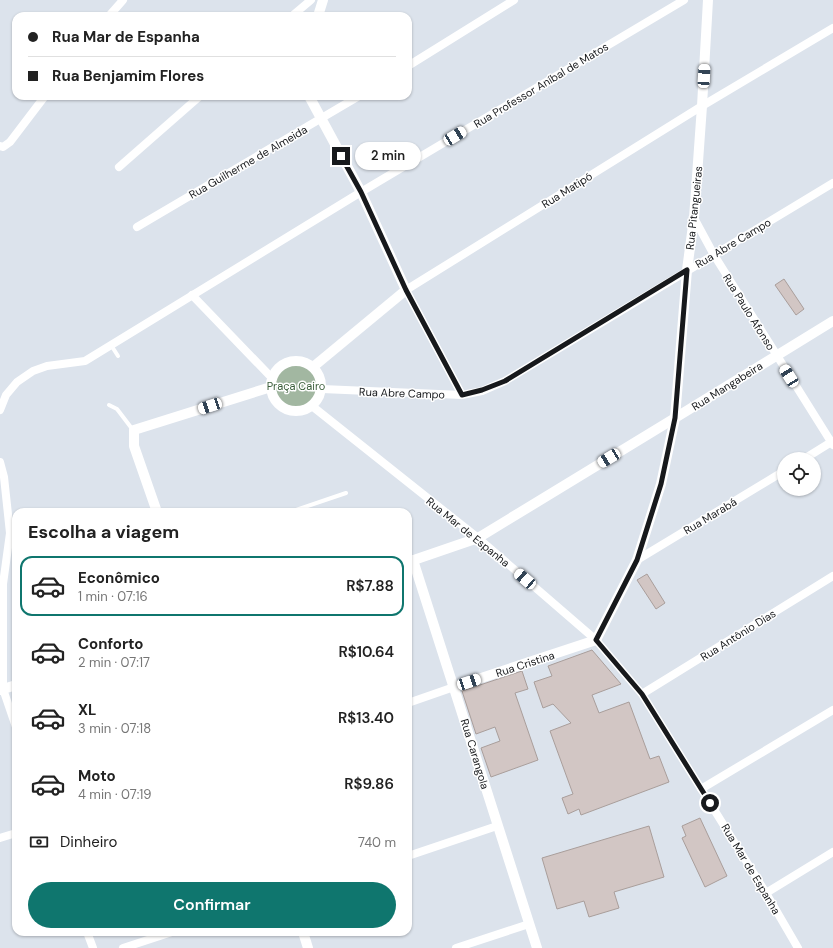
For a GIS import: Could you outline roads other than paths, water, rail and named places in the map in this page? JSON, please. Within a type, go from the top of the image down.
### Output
[{"type":"street","points":[[112,12],[123,0]]},
{"type":"street","points":[[296,12],[310,0]]},
{"type":"street","points":[[319,12],[323,0]]},
{"type":"street","points":[[412,64],[514,0]]},
{"type":"street","name":"Rua Professor Aníbal de Matos","points":[[0,410],[6,395],[18,382],[33,371],[48,366],[85,361],[361,192],[684,0]]},
{"type":"street","name":"Rua Pitangueiras","points":[[596,640],[637,560],[661,484],[675,418],[687,270],[694,218],[708,0]]},
{"type":"street","name":"Rua Matipó","points":[[313,367],[406,290],[702,106],[833,28]]},
{"type":"street","points":[[0,146],[3,147],[10,142],[42,100]]},
{"type":"street","points":[[119,167],[195,100]]},
{"type":"street","points":[[311,100],[361,192],[406,290],[462,395]]},
{"type":"street","name":"Rua Guilherme de Almeida","points":[[137,227],[353,100]]},
{"type":"street","name":"Rua Abre Campo","points":[[322,389],[462,395],[482,390],[505,381],[833,183]]},
{"type":"street","name":"Rua Paulo Afonso","points":[[694,218],[714,255],[832,443]]},
{"type":"street","points":[[192,295],[271,382]]},
{"type":"street","name":"Rua Mangabeira","points":[[412,560],[478,538],[833,321]]},
{"type":"street","points":[[298,361],[313,367],[319,376],[322,389],[317,400],[312,406],[299,411],[292,411],[279,406],[272,394],[271,382],[276,371],[282,365],[298,361]]},
{"type":"street","points":[[156,508],[134,446],[134,430],[271,382]]},
{"type":"street","name":"Rua Mar de Espanha","points":[[312,406],[478,538],[596,640],[642,694],[766,893],[798,948]]},
{"type":"street","points":[[816,452],[832,443]]},
{"type":"street","points":[[0,462],[4,477],[10,533],[3,584],[1,690],[12,717]]},
{"type":"street","name":"Rua Marabá","points":[[637,560],[777,475]]},
{"type":"street","name":"Rua Carangola","points":[[412,567],[454,687],[536,948]]},
{"type":"street","name":"Rua Antônio Dias","points":[[642,694],[833,576]]},
{"type":"street","name":"Rua Cristina","points":[[412,702],[596,640]]},
{"type":"street","points":[[1,690],[12,686]]},
{"type":"street","points":[[701,789],[833,710]]},
{"type":"street","points":[[412,855],[497,826]]},
{"type":"street","points":[[0,838],[12,834]]},
{"type":"street","points":[[766,893],[833,852]]},
{"type":"street","points":[[456,948],[529,924]]},
{"type":"street","points":[[88,936],[93,948]]},
{"type":"street","points":[[122,948],[160,936]]},
{"type":"street","points":[[304,936],[308,948]]},
{"type":"lane","points":[[111,345],[118,356]]},
{"type":"lane","points":[[110,405],[117,409],[134,430]]},
{"type":"lane","points":[[302,508],[346,493]]},
{"type":"park label","name":"Praça Cairo","points":[[296,386]]}]
